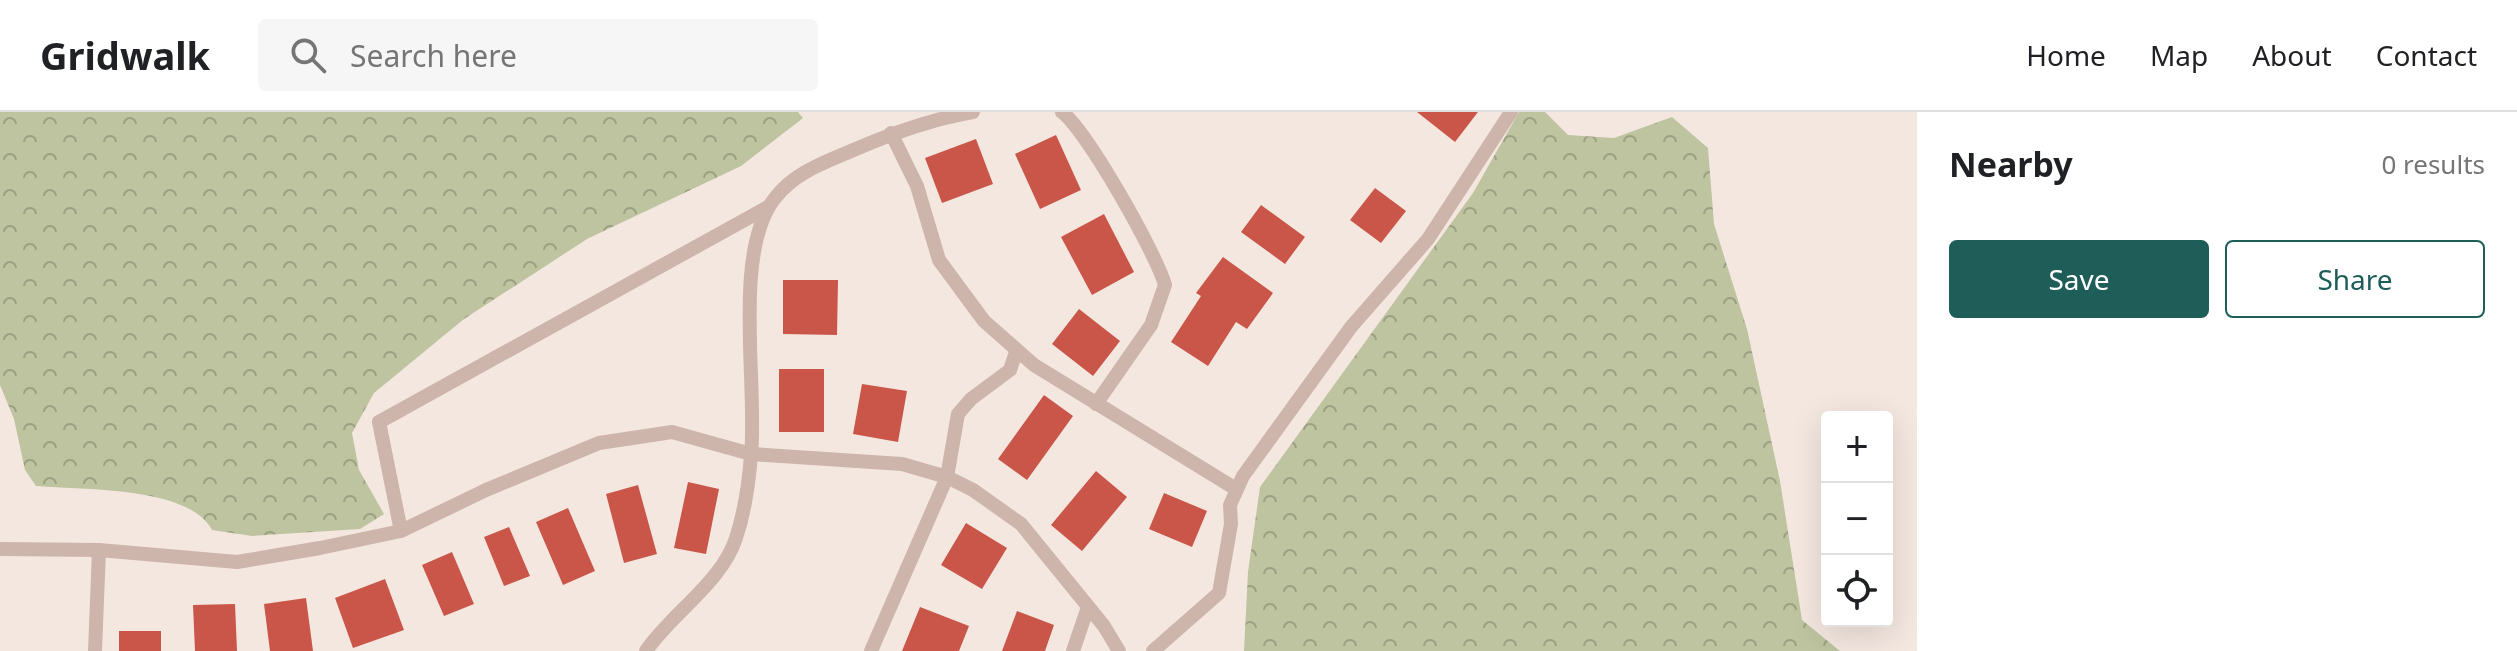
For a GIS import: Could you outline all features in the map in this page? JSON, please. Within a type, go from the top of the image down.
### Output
[{"type":"street","points":[[646,651],[661,630],[728,560],[737,535],[751,454],[752,285],[757,232],[768,207],[785,186],[810,169],[891,133],[973,112]]},
{"type":"street","points":[[1062,112],[1085,140],[1150,247],[1165,285],[1162,302],[1151,325],[1096,404]]},
{"type":"street","points":[[1153,651],[1219,593],[1231,524],[1230,505],[1236,489],[1300,394],[1351,327],[1428,239],[1511,112]]},
{"type":"street","points":[[891,133],[917,186],[939,260],[967,302],[1016,352],[1236,489]]},
{"type":"street","points":[[401,531],[379,422],[768,207]]},
{"type":"street","points":[[871,651],[947,477],[958,414],[971,399],[1010,370],[1016,352]]},
{"type":"street","points":[[0,549],[99,550],[237,562],[401,531],[486,490],[599,443],[672,432],[751,454],[902,464],[947,477],[973,490],[1021,524],[1119,651]]},
{"type":"street","points":[[95,651],[99,550]]},
{"type":"street","points":[[1073,651],[1088,607]]},
{"type":"green space","points":[[0,112],[798,112],[803,118],[741,166],[587,239],[464,319],[374,393],[352,433],[359,470],[384,514],[360,529],[252,536],[212,530],[200,516],[181,505],[158,498],[106,490],[36,486],[25,470],[14,419],[0,385]]},
{"type":"green space","points":[[1519,112],[1545,112],[1568,135],[1614,138],[1672,117],[1708,148],[1714,224],[1747,329],[1780,481],[1802,620],[1840,651],[1244,651],[1248,572],[1260,487],[1473,193]]},
{"type":"building","points":[[1417,112],[1478,112],[1455,142]]},
{"type":"building","points":[[1056,135],[1081,190],[1040,209],[1015,154]]},
{"type":"building","points":[[976,139],[993,184],[942,203],[925,158]]},
{"type":"building","points":[[1375,188],[1406,211],[1381,243],[1350,220]]},
{"type":"building","points":[[1261,205],[1305,237],[1285,264],[1241,232]]},
{"type":"building","points":[[1104,214],[1134,272],[1092,295],[1061,237]]},
{"type":"building","points":[[1223,257],[1273,293],[1247,329],[1236,322],[1208,366],[1171,342],[1201,296],[1196,293]]},
{"type":"building","points":[[783,280],[838,280],[837,335],[783,334]]},
{"type":"building","points":[[1079,309],[1120,341],[1093,376],[1052,344]]},
{"type":"building","points":[[779,369],[824,369],[824,432],[779,432]]},
{"type":"building","points":[[862,384],[907,391],[898,442],[853,434]]},
{"type":"building","points":[[1044,395],[1073,416],[1027,480],[998,459]]},
{"type":"building","points":[[1096,471],[1127,497],[1082,551],[1051,525]]},
{"type":"building","points":[[688,482],[719,489],[706,554],[674,548]]},
{"type":"building","points":[[638,485],[657,554],[624,563],[606,494]]},
{"type":"building","points":[[1164,493],[1207,511],[1192,547],[1149,529]]},
{"type":"building","points":[[568,508],[595,571],[563,585],[536,522]]},
{"type":"building","points":[[966,523],[1007,548],[982,589],[941,565]]},
{"type":"building","points":[[509,527],[530,576],[504,586],[484,537]]},
{"type":"building","points":[[452,552],[474,604],[444,616],[422,565]]},
{"type":"building","points":[[385,579],[404,630],[353,648],[335,598]]},
{"type":"building","points":[[306,598],[313,651],[270,651],[264,604]]},
{"type":"building","points":[[235,604],[237,651],[195,651],[193,605]]},
{"type":"building","points":[[920,607],[969,626],[959,651],[902,651]]},
{"type":"building","points":[[1017,611],[1054,625],[1045,651],[1002,651]]},
{"type":"building","points":[[119,631],[161,631],[161,651],[119,651]]}]
